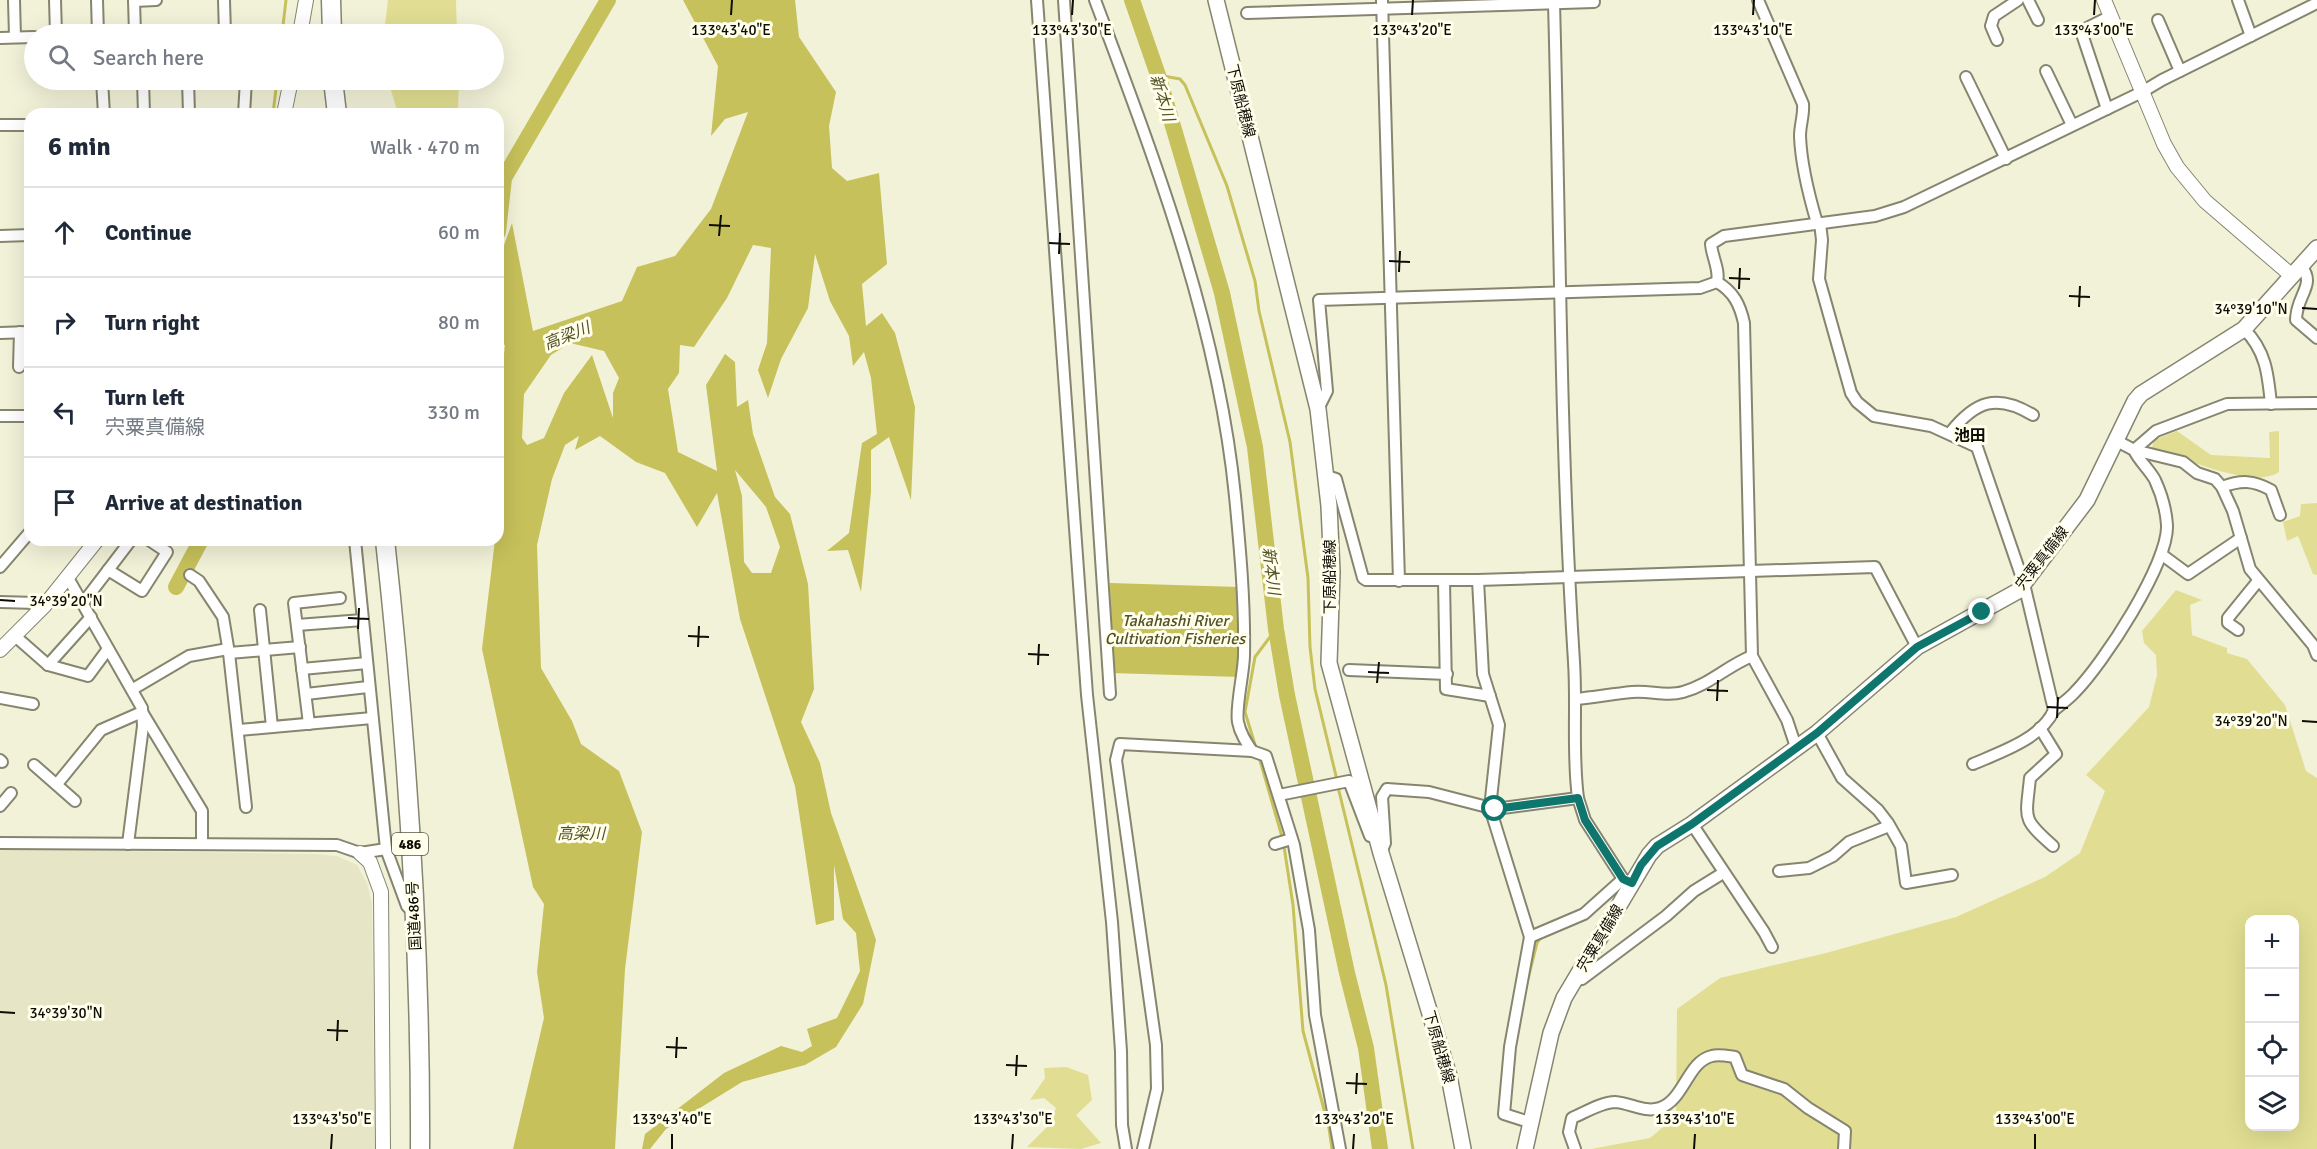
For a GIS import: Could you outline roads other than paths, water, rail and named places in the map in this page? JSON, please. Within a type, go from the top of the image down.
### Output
[{"type":"highway","points":[[331,0],[332,24]]},
{"type":"highway","points":[[334,90],[336,108]]},
{"type":"highway","name":"国道486号","points":[[385,546],[393,620],[415,914],[421,1036],[420,1149]]},
{"type":"main road","name":"下原船穂線","points":[[1216,0],[1318,409],[1327,476],[1332,572],[1329,663],[1381,853],[1449,1076],[1463,1149]]},
{"type":"main road","name":"宍粟真備線","points":[[1525,1149],[1551,1033],[1564,998],[1628,881],[1657,846],[1692,824],[1796,747],[1819,736],[1917,647],[2009,596],[2024,584],[2087,500],[2141,394],[2244,329],[2317,248]]},
{"type":"street","points":[[14,0],[15,37]]},
{"type":"street","points":[[55,0],[56,24]]},
{"type":"street","points":[[97,0],[98,24]]},
{"type":"street","points":[[135,24],[134,0],[156,0]]},
{"type":"street","points":[[224,0],[225,24]]},
{"type":"street","points":[[302,24],[306,0]]},
{"type":"street","points":[[1036,0],[1087,695],[1112,922],[1121,1051],[1122,1125],[1126,1149]]},
{"type":"street","points":[[1064,0],[1110,694]]},
{"type":"street","points":[[1095,0],[1153,153],[1179,231],[1214,369],[1229,445],[1240,564],[1244,652],[1237,721],[1244,739],[1252,750]]},
{"type":"street","points":[[1997,40],[1991,26],[1994,16],[2018,0]]},
{"type":"street","points":[[2028,0],[2038,20]]},
{"type":"street","points":[[2104,0],[2164,144],[2190,184],[2205,201],[2299,269],[2310,281],[2301,295],[2296,320],[2317,338]]},
{"type":"street","points":[[2238,0],[2251,36]]},
{"type":"street","points":[[1763,1],[1803,104],[1804,115],[1800,135],[1810,201],[1822,240],[1819,279],[1851,393],[1863,409],[1874,416],[1931,426],[1977,447],[2024,584],[2054,710]]},
{"type":"street","points":[[1247,13],[1594,2]]},
{"type":"street","points":[[1530,937],[1584,914],[1628,881],[1585,820],[1578,798],[1575,773],[1576,699],[1569,575],[1554,3]]},
{"type":"street","points":[[1717,282],[1719,275],[1712,256],[1711,244],[1724,236],[1875,216],[1904,207],[2142,92],[2317,3]]},
{"type":"street","points":[[1381,7],[1399,581]]},
{"type":"street","points":[[2107,109],[2081,31],[2111,16]]},
{"type":"street","points":[[2158,20],[2180,71]]},
{"type":"street","points":[[0,38],[24,37]]},
{"type":"street","points":[[2046,70],[2072,125]]},
{"type":"street","points":[[1966,77],[2006,159]]},
{"type":"street","points":[[103,90],[104,108]]},
{"type":"street","points":[[143,90],[144,108]]},
{"type":"street","points":[[188,90],[189,108]]},
{"type":"street","points":[[244,108],[245,90]]},
{"type":"street","points":[[285,108],[289,90]]},
{"type":"street","points":[[0,124],[24,125]]},
{"type":"street","points":[[0,236],[24,236]]},
{"type":"street","points":[[1318,409],[1327,391],[1319,300],[1700,288],[1717,282]]},
{"type":"street","points":[[1717,282],[1734,296],[1744,323],[1752,571],[1752,656],[1787,720],[1796,747]]},
{"type":"street","points":[[2244,329],[2262,352],[2269,376],[2271,404]]},
{"type":"street","points":[[0,333],[24,332]]},
{"type":"street","points":[[19,367],[24,338]]},
{"type":"street","points":[[1950,433],[1971,410],[1992,402],[2012,403],[2033,415]]},
{"type":"street","points":[[2134,450],[2156,431],[2227,404],[2317,403]]},
{"type":"street","points":[[0,416],[24,416]]},
{"type":"street","points":[[2116,441],[2134,450],[2183,462],[2197,473],[2215,479],[2222,487],[2241,537],[2250,569],[2313,645],[2317,654]]},
{"type":"street","points":[[1973,764],[2010,748],[2048,723],[2054,710],[2075,692],[2102,660],[2131,613],[2166,543],[2164,509],[2155,480],[2134,450]]},
{"type":"street","points":[[1327,476],[1336,479],[1363,578],[1444,581],[1569,575],[1875,567],[1917,647]]},
{"type":"street","points":[[2222,487],[2246,481],[2263,486],[2271,490],[2280,516]]},
{"type":"street","points":[[2161,554],[2188,574],[2241,537]]},
{"type":"street","points":[[0,567],[24,539]]},
{"type":"street","points":[[0,650],[45,605],[92,546]]},
{"type":"street","points":[[83,603],[126,546]]},
{"type":"street","points":[[108,570],[142,591],[167,552],[158,546]]},
{"type":"street","points":[[356,546],[386,849],[407,906],[415,914]]},
{"type":"street","points":[[190,575],[199,581],[223,617],[229,651],[246,807]]},
{"type":"street","points":[[68,578],[133,689],[142,712],[202,810],[202,844]]},
{"type":"street","points":[[1478,580],[1479,643],[1483,674],[1499,735],[1490,808],[1530,937],[1510,1047],[1504,1114],[1532,1123]]},
{"type":"street","points":[[1444,581],[1446,689],[1490,696]]},
{"type":"street","points":[[2238,630],[2228,623],[2228,618],[2258,581]]},
{"type":"street","points":[[309,724],[294,603],[340,598]]},
{"type":"street","points":[[0,603],[45,605]]},
{"type":"street","points":[[260,610],[272,727]]},
{"type":"street","points":[[48,665],[91,617]]},
{"type":"street","points":[[297,626],[363,620]]},
{"type":"street","points":[[15,636],[48,665],[87,676],[108,649]]},
{"type":"street","points":[[133,689],[189,656],[300,647]]},
{"type":"street","points":[[1576,699],[1632,692],[1668,694],[1682,692],[1707,683],[1732,664],[1752,656]]},
{"type":"street","points":[[302,669],[367,663]]},
{"type":"street","points":[[1349,670],[1447,674]]},
{"type":"street","points":[[306,694],[368,687]]},
{"type":"street","points":[[0,698],[33,704]]},
{"type":"street","points":[[57,784],[101,730],[142,712]]},
{"type":"street","points":[[128,844],[143,726],[142,712]]},
{"type":"street","points":[[238,730],[372,718]]},
{"type":"street","points":[[2040,728],[2056,754],[2030,778],[2026,818],[2029,825],[2053,846]]},
{"type":"street","points":[[1819,736],[1842,778],[1878,810],[1901,846],[1906,883],[1952,875]]},
{"type":"street","points":[[1143,1149],[1157,1089],[1156,1045],[1116,760],[1120,744],[1252,750],[1266,756],[1279,795],[1283,841],[1309,930],[1317,1024],[1340,1149]]},
{"type":"street","points":[[34,765],[75,801]]},
{"type":"street","points":[[1279,795],[1349,781],[1375,850],[1381,853],[1385,843],[1382,797],[1387,789],[1429,792],[1490,808],[1506,809],[1578,798]]},
{"type":"street","points":[[0,806],[11,793]]},
{"type":"street","points":[[1692,824],[1772,947]]},
{"type":"street","points":[[1779,871],[1809,868],[1833,856],[1849,842],[1889,826]]},
{"type":"street","points":[[0,843],[336,845],[360,853],[370,862],[381,892],[383,1149]]},
{"type":"street","points":[[360,853],[386,849]]},
{"type":"street","points":[[1574,980],[1582,979],[1694,891],[1723,873]]},
{"type":"street","points":[[1575,1149],[1569,1132],[1572,1118],[1611,1102],[1643,1109],[1660,1108],[1669,1103],[1681,1090],[1704,1059],[1712,1056],[1735,1057],[1742,1075],[1784,1089],[1808,1108],[1840,1127],[1845,1131],[1844,1149]]},
{"type":"water","name":"高梁川","points":[[683,0],[795,0],[799,37],[836,92],[829,126],[832,168],[847,181],[879,173],[887,264],[862,284],[866,326],[882,313],[895,333],[915,407],[911,500],[889,437],[871,450],[871,492],[861,592],[848,550],[827,551],[849,533],[862,443],[877,434],[871,378],[864,352],[853,366],[849,336],[830,301],[815,254],[808,308],[781,359],[768,398],[758,370],[767,343],[771,248],[753,245],[727,298],[694,347],[680,345],[679,373],[668,389],[678,452],[717,471],[706,385],[725,354],[735,362],[737,407],[748,400],[753,434],[775,497],[790,514],[808,584],[814,689],[801,722],[820,763],[831,813],[876,940],[863,1004],[836,1047],[805,1065],[742,1082],[666,1129],[650,1149],[642,1149],[645,1134],[724,1073],[781,1046],[802,1052],[812,1046],[807,1029],[837,1018],[860,971],[856,933],[843,919],[834,865],[834,920],[816,925],[795,786],[740,619],[717,493],[697,527],[665,473],[636,462],[600,436],[575,450],[579,436],[565,445],[552,479],[537,545],[541,668],[572,721],[581,744],[619,771],[642,832],[625,969],[615,1149],[513,1149],[544,1018],[537,972],[544,904],[533,887],[482,649],[494,546],[504,546],[504,245],[512,223],[533,331],[622,301],[637,267],[675,256],[711,209],[748,112],[725,119],[711,136],[718,66]],"holes":[[[570,343],[604,351],[619,378],[613,393],[613,418],[592,355],[564,393],[544,438],[527,445],[522,438],[524,394],[551,355]],[[735,470],[766,507],[780,547],[771,573],[752,573],[744,562],[742,496]]]},
{"type":"water","name":"Takahashi River Cultivation Fisheries","points":[[1110,583],[1239,587],[1240,677],[1111,673]]},
{"type":"waterway","points":[[283,24],[286,0]]},
{"type":"waterway","points":[[504,178],[608,0]]},
{"type":"waterway","name":"新本川","points":[[1132,0],[1158,75],[1222,293],[1255,447],[1276,629],[1287,695],[1347,973],[1366,1048],[1380,1149]]},
{"type":"waterway","points":[[1158,75],[1180,79],[1185,85],[1227,186],[1255,281],[1259,311],[1290,442],[1308,578],[1310,647],[1315,689],[1337,780]]},
{"type":"waterway","points":[[274,108],[276,90]]},
{"type":"waterway","points":[[176,587],[198,546]]},
{"type":"waterway","points":[[1256,748],[1245,712],[1255,657],[1276,629]]},
{"type":"waterway","points":[[1259,757],[1283,840],[1293,905],[1303,1031],[1329,1128],[1332,1149]]},
{"type":"waterway","points":[[1338,787],[1386,985],[1413,1149]]},
{"type":"waterway","points":[[1525,991],[1537,943],[1541,937]]},
{"type":"district","name":"池田","points":[[1970,436]]}]
